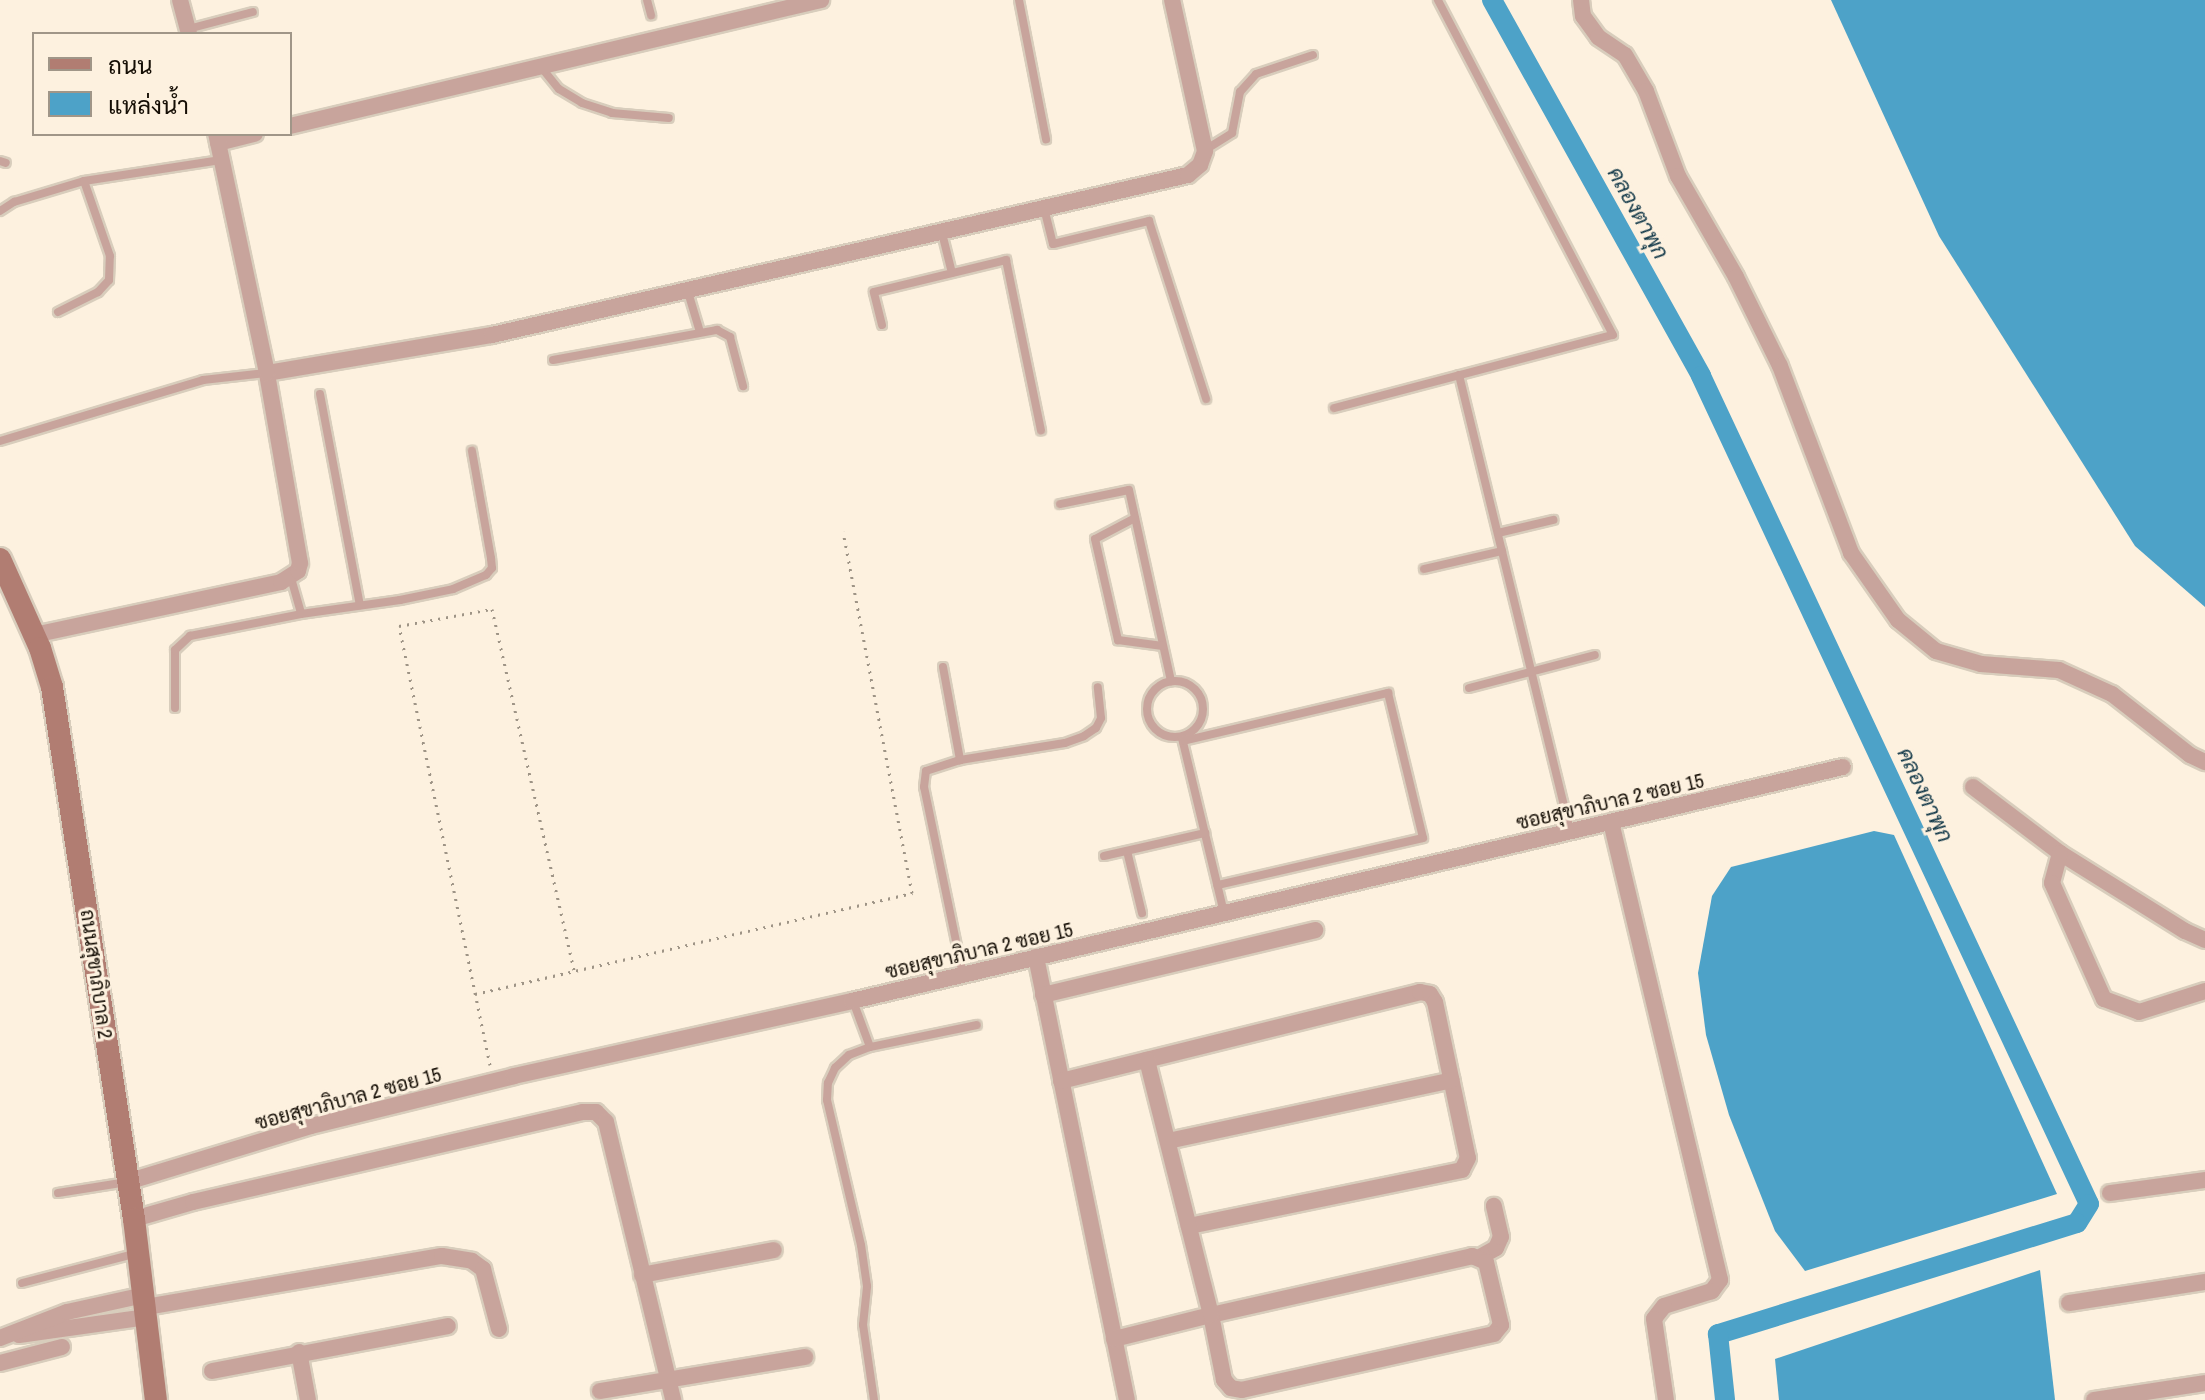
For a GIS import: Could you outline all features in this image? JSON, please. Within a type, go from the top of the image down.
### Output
[{"type":"street","points":[[180,0],[188,32]]},
{"type":"street","points":[[292,126],[821,0]]},
{"type":"street","points":[[267,373],[492,335],[1188,175],[1200,165],[1205,151],[1172,0]]},
{"type":"street","points":[[1581,0],[1583,16],[1598,37],[1625,55],[1646,91],[1678,176],[1736,277],[1780,366],[1851,553],[1898,620],[1936,651],[1981,664],[2059,670],[2112,694],[2190,755],[2205,762]]},
{"type":"street","points":[[34,635],[291,578],[300,563],[267,373],[217,138]]},
{"type":"street","name":"ถนนสุขาภิบาล 2","points":[[0,559],[7,587],[34,635],[52,687],[134,1219],[156,1400]]},
{"type":"street","name":"ซอยสุขาภิบาล 2 ซอย 15","points":[[127,1182],[311,1126],[493,1081],[852,1001],[1843,767]]},
{"type":"street","points":[[1973,787],[2060,853],[2185,931],[2205,940]]},
{"type":"street","points":[[1611,822],[1720,1280],[1712,1291],[1664,1306],[1654,1319],[1666,1400]]},
{"type":"street","points":[[2060,853],[2052,883],[2104,999],[2139,1012],[2205,991]]},
{"type":"street","points":[[1043,995],[1315,930]]},
{"type":"street","points":[[1036,957],[1127,1400]]},
{"type":"street","points":[[1061,1081],[1420,992],[1430,994],[1435,1002],[1468,1158],[1462,1170],[1189,1226]]},
{"type":"street","points":[[1147,1060],[1211,1315],[1224,1380],[1231,1388],[1242,1390],[1257,1387],[1494,1334],[1501,1325],[1486,1262],[1480,1257]]},
{"type":"street","points":[[1168,1141],[1452,1080]]},
{"type":"street","points":[[134,1219],[256,1187],[583,1112],[596,1112],[606,1122],[673,1400]]},
{"type":"street","points":[[2110,1193],[2205,1180]]},
{"type":"street","points":[[1114,1339],[1480,1257],[1496,1248],[1501,1237],[1494,1206]]},
{"type":"street","points":[[642,1275],[774,1250]]},
{"type":"street","points":[[5,1337],[146,1306],[442,1256],[472,1261],[483,1269],[499,1329]]},
{"type":"street","points":[[2069,1303],[2205,1282]]},
{"type":"street","points":[[212,1371],[448,1326]]},
{"type":"street","points":[[0,1363],[62,1347]]},
{"type":"street","points":[[299,1352],[308,1400]]},
{"type":"street","points":[[600,1391],[805,1357]]},
{"type":"street","points":[[2094,1400],[2205,1383]]},
{"type":"lane","points":[[647,0],[651,15]]},
{"type":"lane","points":[[1019,0],[1046,139]]},
{"type":"lane","points":[[1334,408],[1613,335],[1438,0]]},
{"type":"lane","points":[[188,32],[253,12]]},
{"type":"lane","points":[[1205,151],[1232,133],[1240,92],[1256,74],[1313,55]]},
{"type":"lane","points":[[540,67],[559,89],[582,103],[612,113],[669,118]]},
{"type":"lane","points":[[0,211],[14,202],[84,181],[223,160]]},
{"type":"lane","points":[[58,312],[98,292],[109,280],[110,256],[84,181]]},
{"type":"lane","points":[[1044,208],[1053,244],[1149,221],[1206,399]]},
{"type":"lane","points":[[942,233],[952,273]]},
{"type":"lane","points":[[882,325],[874,292],[1006,260],[1041,430]]},
{"type":"lane","points":[[688,292],[700,332]]},
{"type":"lane","points":[[553,360],[717,330],[730,337],[743,386]]},
{"type":"lane","points":[[0,441],[203,380],[267,373]]},
{"type":"lane","points":[[1459,375],[1570,831]]},
{"type":"lane","points":[[320,394],[360,605]]},
{"type":"lane","points":[[175,708],[172,663],[181,642],[190,636],[453,589],[476,582],[492,568],[472,451]]},
{"type":"lane","points":[[1060,504],[1129,490],[1171,681]]},
{"type":"lane","points":[[1135,518],[1095,539],[1118,640],[1163,646]]},
{"type":"lane","points":[[1498,533],[1553,520]]},
{"type":"lane","points":[[1424,569],[1502,551]]},
{"type":"lane","points":[[291,578],[301,614]]},
{"type":"lane","points":[[1469,688],[1595,655]]},
{"type":"lane","points":[[943,667],[960,760]]},
{"type":"lane","points":[[1182,739],[1199,723],[1203,706],[1188,684],[1171,681],[1155,689],[1149,696],[1147,715],[1157,731],[1182,739],[1388,693],[1423,838],[1217,885]]},
{"type":"lane","points":[[963,975],[923,778],[931,767],[1065,743],[1084,736],[1096,728],[1101,718],[1098,687]]},
{"type":"lane","points":[[1182,739],[1224,913]]},
{"type":"lane","points":[[1104,856],[1205,833]]},
{"type":"lane","points":[[1127,851],[1142,913]]},
{"type":"lane","points":[[852,1001],[870,1047]]},
{"type":"lane","points":[[874,1400],[863,1325],[867,1286],[861,1245],[827,1100],[828,1083],[835,1068],[849,1055],[870,1047],[977,1025]]},
{"type":"lane","points":[[58,1193],[127,1182]]},
{"type":"lane","points":[[22,1283],[138,1253]]},
{"type":"path","points":[[475,994],[912,893],[843,532]]},
{"type":"path","points":[[493,1081],[399,626],[492,609],[574,970]]},
{"type":"water","points":[[1831,0],[2205,0],[2205,607],[2135,546],[1939,236]]},
{"type":"water","points":[[1874,831],[1894,835],[2057,1194],[1805,1271],[1775,1231],[1729,1115],[1706,1035],[1698,973],[1712,896],[1731,867]]},
{"type":"water","points":[[2040,1270],[2055,1400],[1779,1400],[1775,1359]]},
{"type":"waterway","name":"คลองตาพุก","points":[[1492,0],[1701,376],[2089,1204],[2077,1223],[1718,1334],[1725,1400]]}]
